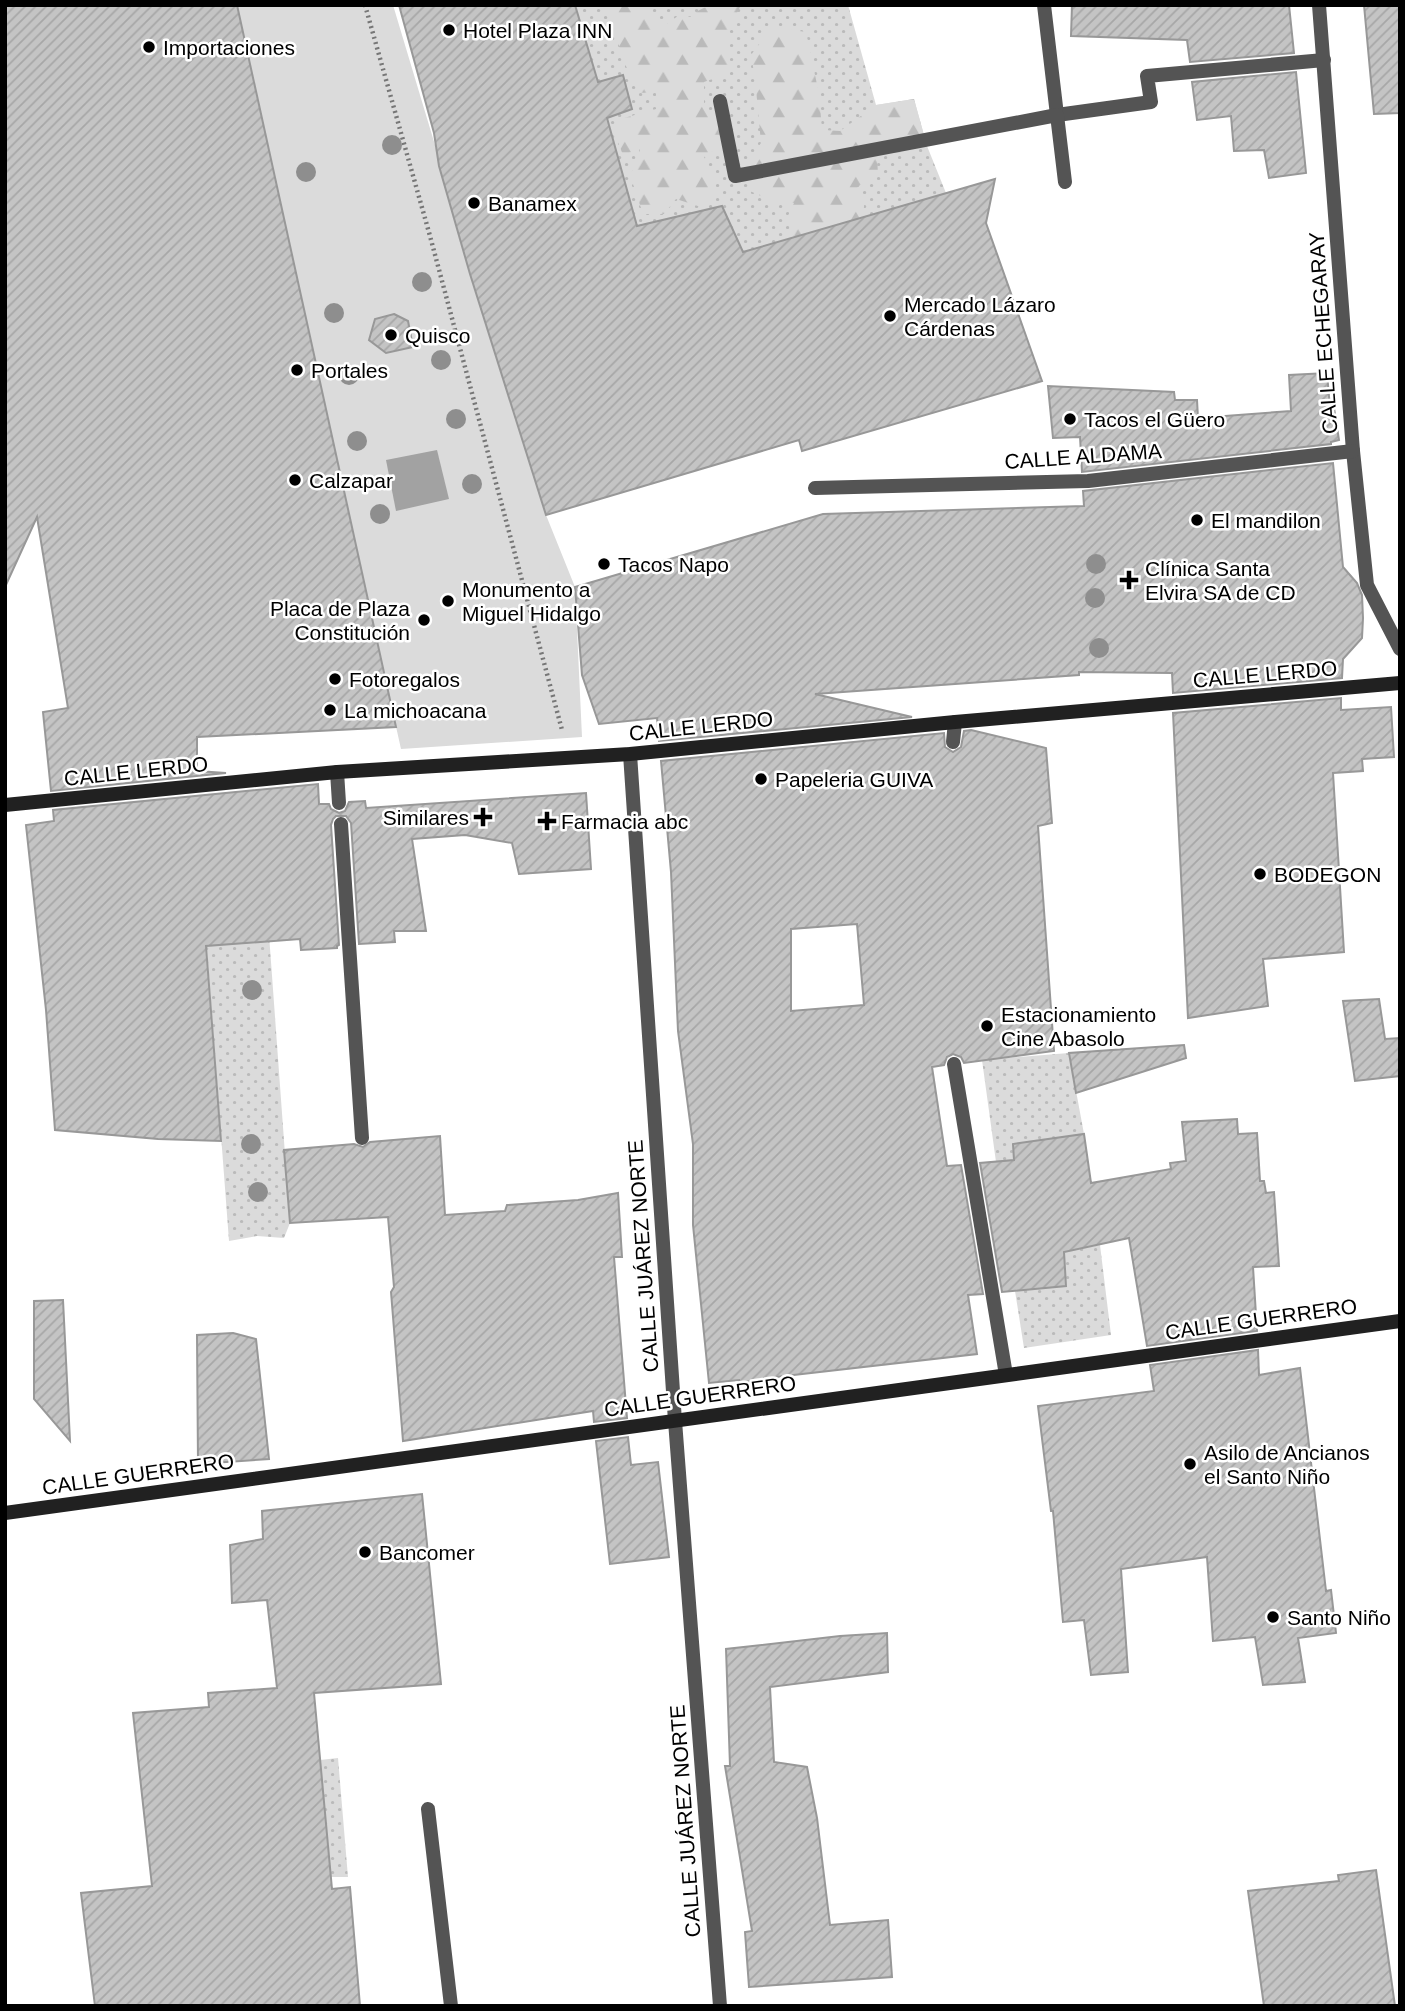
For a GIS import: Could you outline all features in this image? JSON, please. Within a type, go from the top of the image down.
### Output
[{"type":"street","points":[[1044,5],[1065,181]]},
{"type":"street","name":"CALLE ECHEGARAY","points":[[1319,5],[1353,451],[1367,585],[1400,649]]},
{"type":"street","points":[[720,102],[734,176],[1057,115],[1151,102],[1147,76],[1324,60]]},
{"type":"street","name":"CALLE ALDAMA","points":[[815,488],[1088,481],[1353,451]]},
{"type":"street","name":"CALLE LERDO","points":[[5,804],[337,772],[630,754],[954,722],[1400,683]]},
{"type":"street","points":[[953,742],[954,722]]},
{"type":"street","name":"CALLE JUÁREZ NORTE","points":[[630,754],[675,1421],[720,2006]]},
{"type":"street","points":[[337,772],[339,803]]},
{"type":"street","points":[[341,824],[362,1138]]},
{"type":"street","points":[[954,1064],[1006,1375]]},
{"type":"street","name":"CALLE GUERRERO","points":[[5,1513],[1400,1321]]},
{"type":"street","points":[[428,1809],[451,2006]]},
{"type":"path","points":[[365,5],[441,275],[569,758]]},
{"type":"green space","points":[[236,5],[393,5],[546,515],[575,587],[582,737],[401,749]]},
{"type":"green space","points":[[575,5],[848,5],[876,105],[914,99],[927,146],[946,193],[743,252],[722,206],[637,226],[607,118],[632,109],[623,76],[598,82]]},
{"type":"green space","points":[[607,5],[649,5],[662,27],[678,16],[692,17],[708,7],[741,5],[728,31],[729,73],[704,82],[704,106],[725,125],[724,144],[704,157],[714,176],[715,198],[698,206],[676,199],[664,214],[643,214],[630,175],[640,149],[623,155],[616,137],[617,120],[656,109],[656,92],[640,93],[634,83],[620,50]]},
{"type":"green space","points":[[772,27],[806,32],[819,94],[822,130],[840,131],[876,105],[914,99],[927,146],[908,153],[877,157],[878,174],[857,187],[865,196],[863,217],[794,237],[786,220],[794,203],[776,203],[750,191],[745,166],[761,143],[751,55]]},
{"type":"green space","points":[[267,907],[290,1223],[284,1238],[257,1236],[229,1241],[205,923]]},
{"type":"green space","points":[[1069,1053],[1084,1134],[1013,1144],[1014,1160],[996,1162],[982,1060]]},
{"type":"green space","points":[[1100,1245],[1111,1335],[1024,1348],[1015,1291],[1066,1286],[1064,1252]]},
{"type":"green space","points":[[338,1758],[348,1877],[331,1877],[320,1760]]},
{"type":"shaded area","points":[[437,450],[449,499],[396,511],[386,460]]},
{"type":"building","points":[[5,5],[237,5],[396,727],[197,737],[197,771],[226,773],[51,791],[43,712],[68,708],[37,517],[5,587]]},
{"type":"building","points":[[399,5],[575,5],[598,82],[623,75],[632,109],[607,118],[637,226],[722,206],[743,252],[995,179],[986,223],[1042,381],[802,451],[799,440],[546,515],[470,274],[439,166],[434,133]]},
{"type":"building","points":[[1072,5],[1289,5],[1294,53],[1190,62],[1187,40],[1071,36]]},
{"type":"building","points":[[1364,5],[1400,5],[1400,113],[1374,114]]},
{"type":"building","points":[[1296,72],[1306,173],[1269,178],[1264,150],[1234,151],[1231,116],[1197,120],[1192,82]]},
{"type":"building","name":"Quisco","points":[[394,314],[408,321],[413,347],[386,353],[369,340],[375,319]]},
{"type":"building","points":[[1327,373],[1330,408],[1334,408],[1339,440],[1331,444],[1082,472],[1080,437],[1053,438],[1048,386],[1174,392],[1175,400],[1197,400],[1198,418],[1291,411],[1289,375]]},
{"type":"building","points":[[1333,463],[1343,567],[1357,583],[1362,595],[1363,618],[1362,638],[1343,659],[1342,678],[1173,693],[1172,673],[1079,672],[1079,675],[815,694],[912,717],[659,741],[657,718],[599,724],[582,675],[575,587],[823,514],[1084,506],[1083,491]]},
{"type":"building","name":"BODEGON","points":[[1341,698],[1341,710],[1391,707],[1394,757],[1362,759],[1363,771],[1333,773],[1344,952],[1263,959],[1268,1006],[1188,1018],[1173,713]]},
{"type":"building","points":[[971,730],[1046,748],[1052,823],[1038,826],[1054,1051],[964,1063],[961,1057],[953,1054],[947,1057],[944,1065],[932,1067],[947,1166],[961,1165],[983,1294],[968,1295],[977,1354],[739,1383],[739,1380],[709,1383],[693,1225],[693,1144],[678,1031],[671,872],[661,761],[944,733],[945,747],[953,752],[961,747],[964,731]],"holes":[[[857,924],[864,1005],[791,1011],[791,929]]]},
{"type":"building","points":[[318,784],[319,804],[329,804],[331,809],[339,813],[345,811],[349,802],[365,801],[366,808],[586,793],[591,869],[519,874],[512,843],[465,835],[412,839],[426,931],[394,931],[395,942],[359,944],[351,823],[346,816],[336,816],[331,825],[339,945],[337,948],[301,950],[300,939],[206,946],[221,1141],[158,1139],[55,1130],[46,1010],[26,825],[54,821],[53,810]]},
{"type":"building","points":[[1379,999],[1385,1039],[1400,1038],[1400,1076],[1355,1081],[1343,1001]]},
{"type":"building","points":[[1184,1045],[1186,1058],[1076,1093],[1069,1053]]},
{"type":"building","points":[[1237,1119],[1238,1134],[1257,1133],[1260,1181],[1264,1181],[1266,1193],[1274,1192],[1279,1266],[1253,1267],[1257,1331],[1147,1346],[1129,1238],[1064,1252],[1066,1286],[1002,1292],[980,1163],[1014,1160],[1013,1144],[1084,1134],[1091,1183],[1171,1169],[1170,1163],[1186,1161],[1182,1122]]},
{"type":"building","points":[[440,1136],[445,1215],[505,1211],[507,1205],[578,1200],[618,1193],[622,1257],[614,1257],[627,1418],[594,1422],[593,1411],[403,1441],[388,1217],[290,1223],[284,1150],[354,1144],[363,1147],[370,1142]]},
{"type":"building","points":[[63,1300],[70,1441],[34,1399],[34,1301]]},
{"type":"building","points":[[233,1333],[256,1339],[269,1459],[198,1464],[197,1335]]},
{"type":"building","points":[[1258,1350],[1259,1375],[1300,1368],[1326,1591],[1331,1590],[1336,1633],[1298,1638],[1305,1682],[1263,1685],[1255,1637],[1213,1641],[1207,1557],[1121,1569],[1128,1672],[1091,1675],[1084,1620],[1063,1622],[1053,1511],[1038,1406],[1154,1391],[1150,1365]]},
{"type":"building","points":[[628,1437],[631,1465],[658,1462],[669,1557],[610,1564],[596,1441]]},
{"type":"building","points":[[422,1494],[441,1684],[314,1693],[332,1889],[350,1887],[360,2006],[95,2006],[81,1893],[152,1886],[133,1713],[209,1707],[208,1693],[277,1688],[267,1600],[232,1603],[230,1545],[263,1539],[262,1511]]},
{"type":"building","points":[[887,1633],[888,1672],[770,1687],[774,1762],[807,1767],[817,1818],[830,1925],[888,1920],[892,1977],[749,1987],[745,1932],[752,1931],[725,1766],[730,1766],[726,1649]]},
{"type":"building","points":[[1376,1870],[1395,2006],[1264,2006],[1248,1891],[1339,1881],[1338,1875]]},
{"type":"place","name":"Hotel Plaza INN","points":[[449,30]]},
{"type":"place","name":"Importaciones","points":[[149,47]]},
{"type":"place","name":"Banamex","points":[[474,203]]},
{"type":"place","name":"Mercado Lázaro Cárdenas","points":[[890,316]]},
{"type":"place","name":"Quisco","points":[[391,335]]},
{"type":"place","name":"Portales","points":[[297,370]]},
{"type":"place","name":"Tacos el Güero","points":[[1070,419]]},
{"type":"place","name":"Calzapar","points":[[295,480]]},
{"type":"place","name":"El mandilon","points":[[1197,520]]},
{"type":"place","name":"Tacos Napo","points":[[604,564]]},
{"type":"place","name":"Clínica Santa Elvira SA de CD","points":[[1129,580]]},
{"type":"place","name":"Monumento a Miguel Hidalgo","points":[[448,601]]},
{"type":"place","name":"Placa de Plaza Constitución","points":[[424,620]]},
{"type":"place","name":"Fotoregalos","points":[[335,679]]},
{"type":"place","name":"La michoacana","points":[[330,710]]},
{"type":"place","name":"Papeleria GUIVA","points":[[761,779]]},
{"type":"place","name":"Similares","points":[[483,817]]},
{"type":"place","name":"Farmacia abc","points":[[547,821]]},
{"type":"place","name":"BODEGON","points":[[1260,874]]},
{"type":"place","name":"Estacionamiento Cine Abasolo","points":[[987,1026]]},
{"type":"place","name":"Asilo de Ancianos el Santo Niño","points":[[1190,1464]]},
{"type":"place","name":"Bancomer","points":[[365,1552]]},
{"type":"place","name":"Santo Niño","points":[[1273,1617]]}]
